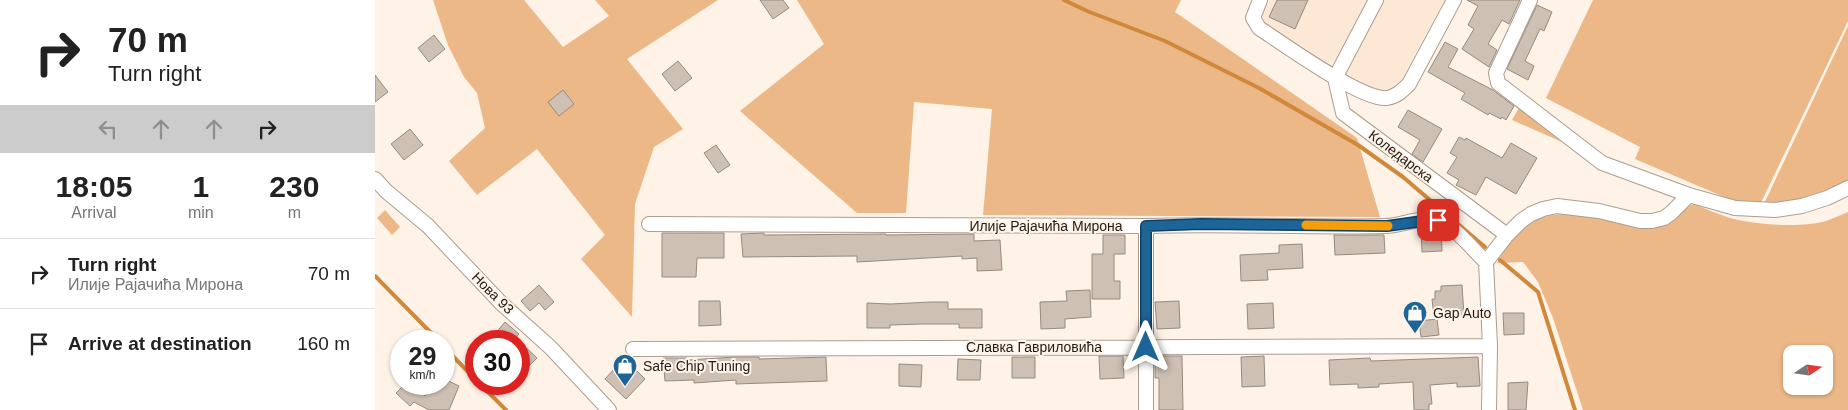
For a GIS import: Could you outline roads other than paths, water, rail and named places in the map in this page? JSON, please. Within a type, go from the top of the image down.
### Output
[{"type":"street","points":[[1260,0],[1253,18],[1259,28],[1335,78],[1371,96],[1385,98],[1399,94],[1409,84],[1454,0]]},
{"type":"street","points":[[1343,113],[1335,78],[1376,0]]},
{"type":"street","points":[[1530,0],[1496,73],[1498,83],[1602,163],[1689,195],[1735,208],[1775,210],[1802,206],[1827,198],[1848,188]]},
{"type":"street","points":[[1343,113],[1345,101],[1358,89]]},
{"type":"street","name":"Коледарска","points":[[1343,113],[1507,235]]},
{"type":"street","name":"Нова 93","points":[[375,179],[386,191],[429,226],[501,303],[551,348],[609,410]]},
{"type":"street","points":[[1489,410],[1491,256],[1507,235],[1531,214],[1557,206],[1599,211],[1639,221],[1652,222],[1664,218],[1671,213],[1689,195]]},
{"type":"street","name":"Илије Рајачића Мирона","points":[[649,224],[1387,226],[1438,220],[1491,256]]},
{"type":"street","points":[[1146,226],[1146,410]]},
{"type":"street","name":"Славка Гавриловића","points":[[633,349],[1489,346]]},
{"type":"waterway","points":[[1064,0],[1087,11],[1165,41],[1259,88],[1358,145],[1403,177],[1485,247]]},
{"type":"waterway","points":[[1500,260],[1538,292],[1575,410]]},
{"type":"waterway","points":[[375,276],[428,330]]},
{"type":"waterway","points":[[455,358],[465,369]]},
{"type":"waterway","points":[[491,395],[506,410]]},
{"type":"place","name":"Gap Auto","points":[[1415,334]]},
{"type":"place","name":"Safe Chip Tuning","points":[[625,387]]}]
